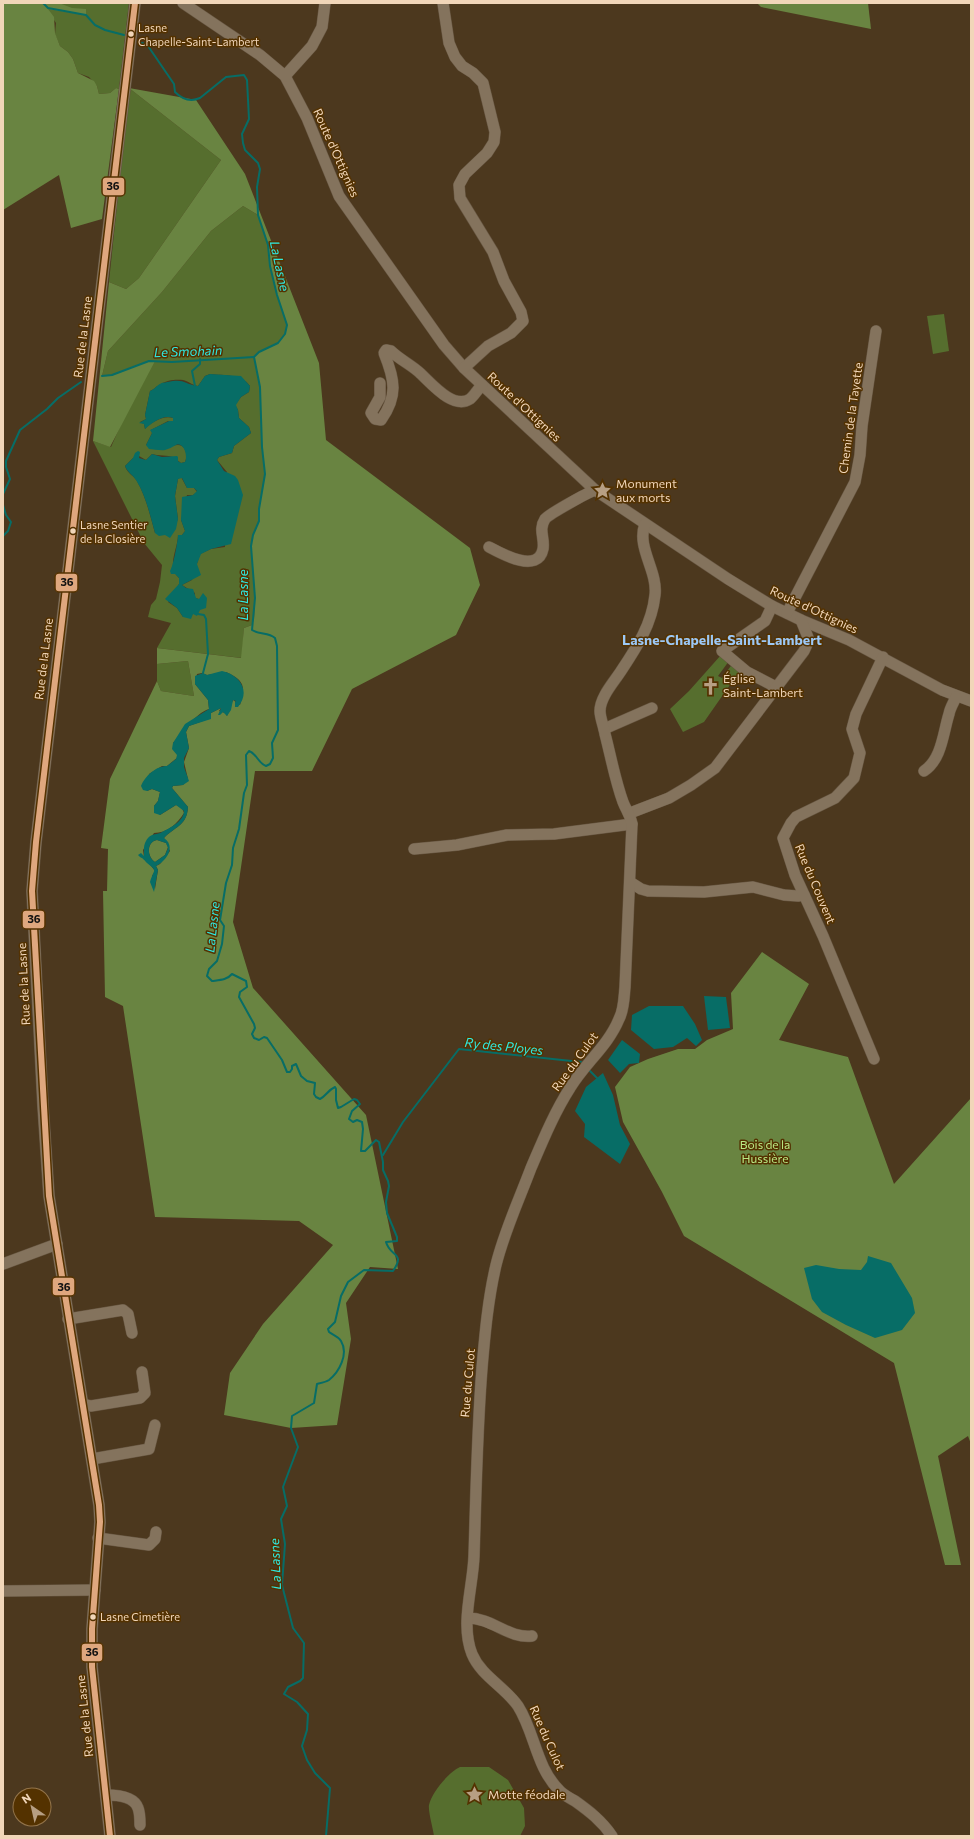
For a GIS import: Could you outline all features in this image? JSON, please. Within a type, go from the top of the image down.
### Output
[{"type":"street","name":"Rue de la Lasne","points":[[110,1836],[92,1667],[92,1629],[99,1505],[56,1244],[46,1160],[32,898],[33,873],[135,3]]},
{"type":"street","name":"Route d'Ottignies","points":[[183,3],[260,55],[285,76],[307,118],[339,196],[444,345],[464,368],[595,490],[772,606],[849,640],[956,697],[971,701]]},
{"type":"street","points":[[285,76],[312,46],[322,27],[325,3]]},
{"type":"street","points":[[442,3],[449,43],[454,57],[462,66],[473,73],[483,83],[495,132],[494,142],[487,153],[464,174],[459,185],[460,198],[493,252],[504,281],[521,312],[522,321],[511,333],[488,346],[464,368]]},
{"type":"street","name":"Chemin de la Tayette","points":[[787,613],[855,482],[860,455],[862,426],[876,331]]},
{"type":"street","points":[[380,383],[380,397],[372,414],[375,419],[381,420],[390,408],[393,388],[392,373],[384,353],[386,350],[391,351],[420,372],[441,394],[453,400],[465,401],[470,399],[482,384]]},
{"type":"street","points":[[488,547],[504,555],[530,562],[536,560],[539,558],[543,548],[541,528],[546,517],[595,490]]},
{"type":"street","name":"Rue du Culot","points":[[612,1836],[606,1827],[590,1812],[559,1790],[547,1774],[535,1750],[520,1709],[511,1696],[480,1668],[474,1659],[469,1644],[468,1618],[474,1558],[478,1409],[487,1315],[497,1264],[503,1242],[531,1170],[556,1112],[574,1082],[606,1044],[620,1018],[625,987],[632,824],[630,813],[624,804],[618,785],[600,711],[604,697],[630,658],[648,626],[656,593],[654,578],[644,545],[642,530],[645,524]]},
{"type":"street","points":[[772,606],[765,621],[722,651],[747,672],[776,687]]},
{"type":"street","points":[[801,620],[809,640]]},
{"type":"street","points":[[630,813],[669,798],[715,768],[797,661],[812,632],[818,627]]},
{"type":"street","name":"Rue du Couvent","points":[[874,1059],[794,875],[783,838],[796,817],[835,798],[854,778],[860,753],[852,729],[856,714],[883,657]]},
{"type":"street","points":[[924,772],[929,768],[940,748],[946,731],[948,714],[956,697]]},
{"type":"street","points":[[604,729],[652,708]]},
{"type":"street","points":[[414,849],[457,845],[507,835],[554,834],[632,824]]},
{"type":"street","points":[[630,882],[641,889],[648,891],[704,892],[753,887],[784,895],[804,895]]},
{"type":"street","points":[[3,1264],[56,1244]]},
{"type":"street","points":[[68,1319],[123,1310],[128,1314],[132,1333]]},
{"type":"street","points":[[82,1404],[91,1406],[140,1398],[145,1392],[142,1372]]},
{"type":"street","points":[[82,1404],[96,1396]]},
{"type":"street","points":[[92,1459],[152,1451],[155,1425]]},
{"type":"street","points":[[98,1538],[149,1545],[155,1538],[156,1532]]},
{"type":"street","points":[[3,1591],[95,1590]]},
{"type":"street","points":[[468,1618],[482,1619],[519,1636],[532,1636]]},
{"type":"street","points":[[106,1795],[117,1795],[136,1804],[140,1825]]},
{"type":"green space","points":[[3,3],[59,3],[72,8],[86,9],[86,15],[48,9],[54,17],[55,33],[60,46],[68,52],[73,59],[78,73],[94,81],[99,94],[110,93],[116,88],[119,89],[102,219],[71,228],[59,175],[3,210]]},
{"type":"green space","points":[[43,3],[129,3],[119,89],[116,88],[110,93],[99,94],[97,86],[89,77],[78,73],[73,59],[68,52],[60,46],[55,34],[56,23]]},
{"type":"green space","points":[[757,3],[868,3],[871,29],[761,7]]},
{"type":"green space","points":[[129,88],[221,160],[139,278],[126,289],[109,282]]},
{"type":"green space","points":[[129,88],[196,100],[245,174],[319,363],[326,440],[470,548],[480,585],[456,635],[352,689],[312,771],[255,771],[233,922],[253,988],[366,1115],[398,1269],[370,1267],[346,1303],[351,1339],[337,1425],[291,1428],[224,1415],[230,1373],[263,1324],[333,1245],[299,1221],[155,1217],[123,1006],[105,997],[103,891],[107,891],[108,849],[101,848],[110,779],[157,681],[161,691],[194,696],[188,661],[157,664],[157,648],[241,658],[244,628],[252,625],[254,619],[255,598],[251,546],[253,535],[259,521],[259,509],[265,474],[262,447],[260,387],[254,357],[259,352],[278,343],[285,334],[287,325],[277,295],[270,266],[268,245],[258,215],[243,206],[211,231],[162,292],[108,351],[102,376],[112,375],[149,361],[155,361],[110,447],[93,441],[109,282],[126,289],[139,278],[221,160]],"holes":[[[226,672],[242,684],[243,693],[240,705],[233,700],[227,716],[225,713],[219,711],[221,708],[211,713],[211,718],[189,726],[186,732],[189,748],[184,762],[188,779],[183,785],[173,786],[172,788],[188,807],[187,813],[183,822],[164,838],[170,851],[160,864],[156,866],[158,870],[155,889],[152,876],[155,871],[144,857],[143,850],[154,833],[167,830],[178,821],[184,813],[182,808],[176,805],[160,815],[154,806],[158,801],[160,792],[152,789],[147,791],[149,774],[162,766],[167,766],[178,757],[173,743],[194,719],[209,709],[208,700],[195,684],[197,674],[202,673],[207,675]]]},
{"type":"green space","points":[[243,206],[258,215],[268,245],[270,266],[277,295],[287,325],[285,334],[278,343],[259,352],[254,357],[260,387],[262,447],[265,474],[259,509],[259,521],[253,535],[251,546],[255,598],[254,619],[252,625],[244,628],[242,658],[157,648],[171,623],[148,617],[151,605],[156,599],[162,565],[144,543],[93,441],[111,447],[149,361],[112,375],[102,376],[108,351],[162,292],[211,231]],"holes":[[[210,374],[237,377],[242,379],[250,386],[249,392],[241,397],[235,405],[238,410],[239,418],[249,427],[251,433],[234,446],[232,453],[219,457],[217,460],[227,472],[225,547],[211,549],[200,554],[192,580],[182,585],[195,593],[195,598],[199,599],[193,614],[183,617],[177,608],[168,602],[179,584],[179,578],[175,573],[173,563],[178,535],[182,535],[185,531],[181,520],[187,495],[193,495],[197,492],[194,488],[187,488],[181,477],[178,479],[175,496],[178,519],[172,533],[155,533],[143,493],[137,481],[125,466],[133,458],[139,456],[146,460],[152,454],[171,456],[181,463],[185,462],[186,451],[181,445],[165,447],[146,445],[152,433],[151,430],[168,421],[174,421],[173,418],[162,418],[145,429],[144,424],[140,422],[146,419],[145,415],[150,391],[163,383],[175,380],[187,381],[198,386],[205,376]]]},
{"type":"green space","points":[[944,314],[949,351],[933,354],[927,316]]},
{"type":"green space","points":[[721,655],[729,661],[718,676],[722,678],[733,663],[741,669],[704,722],[683,732],[670,709],[689,691]]},
{"type":"green space","points":[[188,661],[194,696],[161,691],[157,681],[157,664]]},
{"type":"green space","points":[[157,840],[166,843],[168,847],[165,855],[155,862],[150,857],[149,847],[153,841]]},
{"type":"green space","name":"Bois de la Hussière","points":[[762,952],[809,984],[779,1040],[848,1057],[894,1184],[971,1098],[971,1444],[968,1436],[938,1456],[961,1565],[945,1565],[894,1363],[684,1236],[662,1192],[623,1122],[615,1087],[630,1067],[678,1049],[695,1049],[707,1040],[733,1029],[731,993]]},
{"type":"green space","name":"Motte féodale","points":[[460,1767],[489,1767],[508,1780],[524,1808],[525,1826],[520,1836],[434,1836],[429,1805],[434,1794],[442,1783],[451,1773]]},
{"type":"water","points":[[210,374],[241,376],[250,386],[249,392],[241,397],[236,405],[239,418],[249,427],[251,433],[234,446],[232,453],[219,457],[217,460],[224,471],[235,476],[238,480],[243,495],[231,544],[211,549],[201,554],[197,564],[201,575],[182,585],[186,588],[193,589],[196,598],[199,599],[203,593],[207,598],[206,608],[200,610],[197,616],[193,614],[191,619],[183,617],[177,608],[165,599],[179,584],[179,578],[175,574],[171,574],[170,571],[173,565],[178,535],[182,535],[185,531],[181,520],[182,497],[193,495],[197,491],[194,488],[187,488],[182,478],[178,479],[175,496],[178,519],[176,529],[170,538],[165,535],[159,536],[155,533],[142,492],[135,478],[125,466],[138,451],[140,452],[139,458],[146,460],[152,454],[162,457],[177,456],[178,461],[181,463],[185,462],[185,450],[179,445],[166,450],[161,450],[149,449],[146,445],[152,433],[150,430],[169,421],[173,421],[173,418],[162,418],[145,429],[144,424],[139,423],[146,419],[145,415],[150,391],[163,383],[173,381],[181,381],[198,386],[205,376]]},
{"type":"water","points":[[222,671],[234,676],[242,684],[244,695],[238,707],[235,707],[236,701],[233,700],[231,710],[227,716],[223,712],[218,715],[221,708],[211,713],[211,719],[189,726],[186,732],[189,748],[184,758],[184,767],[189,781],[183,785],[173,786],[172,788],[188,807],[187,813],[183,822],[164,838],[168,841],[170,849],[164,861],[156,866],[158,870],[154,892],[150,882],[154,869],[138,855],[141,853],[144,856],[146,840],[150,836],[160,833],[176,824],[182,818],[184,811],[176,805],[160,815],[154,813],[154,806],[158,801],[160,792],[152,789],[147,791],[143,790],[141,786],[151,772],[163,766],[167,766],[176,759],[177,755],[172,749],[173,743],[185,724],[209,709],[208,700],[195,684],[195,676],[203,673],[207,675]],"holes":[[[157,840],[166,843],[168,848],[165,855],[155,862],[152,860],[149,853],[149,847],[153,841]]]},
{"type":"water","points":[[704,996],[726,997],[730,1028],[708,1030]]},
{"type":"water","points":[[649,1006],[683,1006],[695,1024],[702,1040],[696,1046],[687,1038],[673,1047],[654,1049],[631,1030],[632,1015]]},
{"type":"water","points":[[622,1040],[640,1054],[639,1063],[629,1064],[620,1073],[608,1060]]},
{"type":"water","points":[[603,1073],[613,1095],[620,1125],[630,1144],[620,1164],[584,1137],[585,1124],[575,1111],[586,1087]]},
{"type":"water","points":[[868,1256],[891,1263],[912,1298],[915,1313],[902,1330],[875,1338],[822,1312],[812,1299],[804,1268],[816,1265],[839,1269],[861,1270],[867,1262]]},
{"type":"waterway","name":"La Lasne","points":[[43,3],[48,8],[86,15],[95,25],[105,30],[124,35]]},
{"type":"waterway","name":"La Lasne","points":[[142,43],[148,46],[174,84],[175,92],[184,98],[190,100],[200,98],[226,77],[244,75],[247,80],[249,119],[242,134],[243,143],[245,150],[258,163],[260,169],[257,187],[258,215],[268,245],[270,266],[277,295],[287,325],[285,334],[278,343],[259,352],[254,357],[260,387],[262,447],[265,474],[259,509],[259,521],[253,535],[251,546],[255,598],[252,630],[275,638],[277,646],[278,730],[272,743],[273,758],[270,764],[266,766],[263,765],[252,752],[249,751],[246,755],[247,785],[244,793],[239,829],[233,848],[232,865],[226,883],[220,920],[224,926],[222,944],[217,961],[209,969],[207,976],[212,981],[226,979],[232,974],[246,981],[247,987],[240,992],[239,997],[254,1024],[255,1028],[252,1034],[254,1038],[259,1040],[264,1037],[267,1038],[282,1060],[287,1072],[290,1072],[292,1066],[296,1064],[301,1076],[307,1081],[315,1083],[314,1094],[316,1097],[320,1099],[335,1087],[338,1108],[354,1099],[360,1104],[352,1111],[349,1119],[353,1122],[357,1120],[362,1122],[363,1129],[361,1151],[365,1151],[376,1140],[379,1142],[383,1170],[389,1186],[386,1202],[387,1213],[397,1237],[397,1241],[386,1242],[388,1247],[398,1257],[397,1265],[393,1271],[364,1270],[348,1282],[341,1296],[335,1322],[328,1329],[329,1332],[341,1341],[344,1351],[342,1362],[333,1377],[325,1382],[317,1384],[314,1403],[292,1416],[291,1428],[298,1447],[283,1487],[287,1506],[281,1519],[285,1544],[282,1585],[293,1628],[304,1643],[303,1678],[288,1687],[284,1694],[297,1702],[308,1714],[307,1730],[302,1746],[307,1760],[315,1773],[330,1788],[326,1836]]},
{"type":"waterway","name":"Le Smohain","points":[[102,376],[112,375],[149,361],[172,362],[254,357]]},
{"type":"waterway","points":[[195,386],[192,371],[200,364],[200,359]]},
{"type":"waterway","name":"Le Smohain","points":[[3,494],[10,479],[6,467],[6,461],[20,430],[47,409],[58,398],[81,382]]},
{"type":"waterway","name":"Le Smohain","points":[[3,505],[6,515],[11,522],[8,531],[3,536]]},
{"type":"waterway","points":[[198,614],[204,615],[206,619],[208,654],[203,673]]},
{"type":"waterway","name":"Ry des Ployes","points":[[383,1155],[403,1122],[459,1049],[581,1062],[583,1064]]},
{"type":"waterway","name":"Ry des Ployes","points":[[590,1071],[597,1078]]},
{"type":"transit line","name":"36","points":[[110,1836],[92,1667],[92,1629],[100,1522],[99,1505],[49,1196],[32,891],[36,842],[135,3]]},
{"type":"place","name":"Lasne Chapelle-Saint-Lambert","points":[[131,34]]},
{"type":"place","name":"Monument aux morts","points":[[603,491]]},
{"type":"place","name":"Lasne Sentier de la Closière","points":[[73,531]]},
{"type":"place","name":"Église Saint-Lambert","points":[[710,686]]},
{"type":"place","name":"Lasne Cimetière","points":[[93,1617]]},
{"type":"place","name":"Motte féodale","points":[[475,1795]]},
{"type":"district","name":"Lasne-Chapelle-Saint-Lambert","points":[[722,640]]}]
